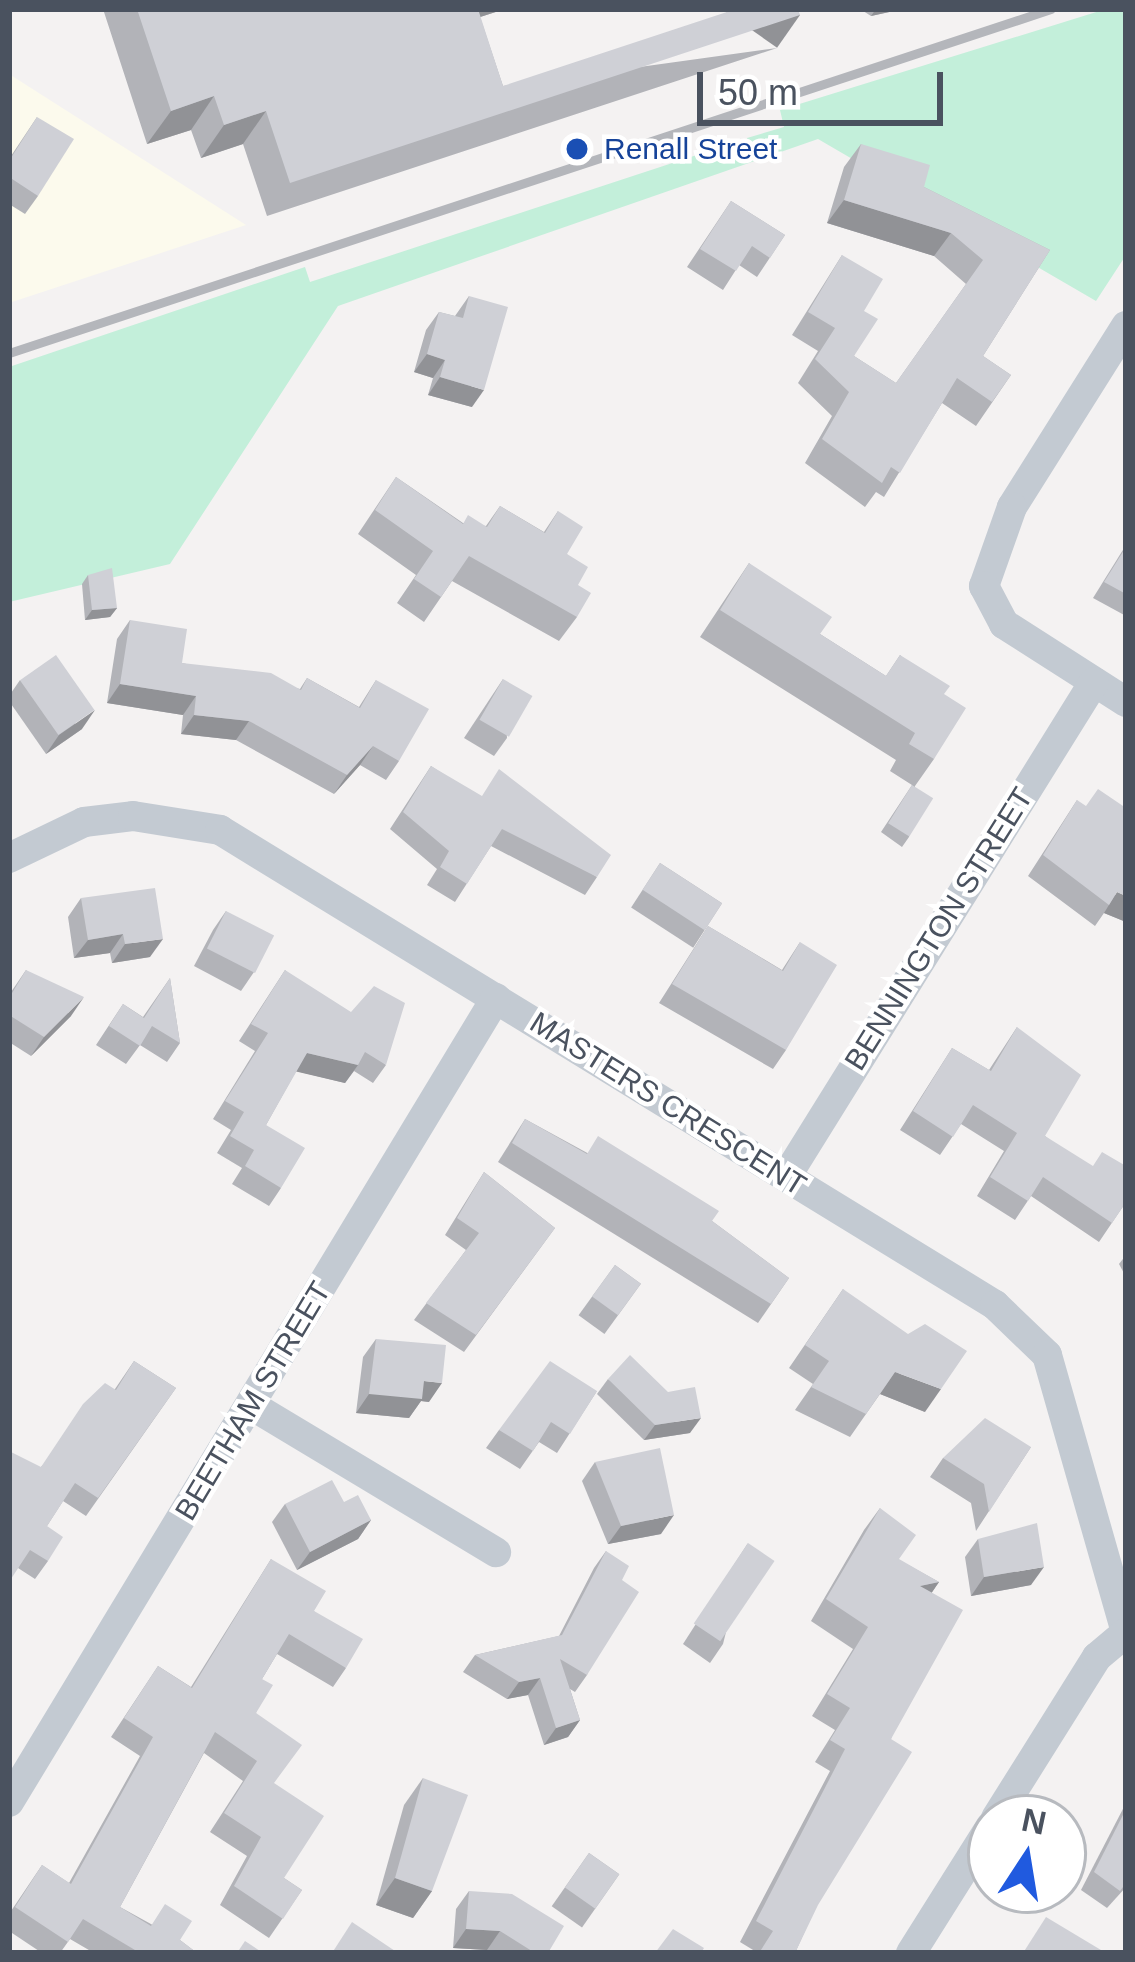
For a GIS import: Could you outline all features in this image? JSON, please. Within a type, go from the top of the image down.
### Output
[{"type":"street","points":[[1126,326],[984,567],[1004,624],[1126,702]]},
{"type":"street","name":"BENNINGTON STREET","points":[[786,1177],[1094,682]]},
{"type":"street","name":"MASTERS CRESCENT","points":[[9,859],[84,822],[133,816],[220,830],[995,1305],[1047,1355],[1126,1633]]},
{"type":"street","name":"BEETHAM STREET","points":[[9,1802],[496,998]]},
{"type":"street","points":[[251,1405],[496,1552]]},
{"type":"street","points":[[1011,1794],[1097,1658],[1126,1633]]},
{"type":"street","points":[[910,1953],[967,1864]]},
{"type":"shaded area","points":[[9,74],[246,225],[9,303]]},
{"type":"green space","points":[[1106,9],[1126,9],[1126,255],[1096,301],[818,139],[338,306],[170,564],[9,602],[9,367],[305,267],[310,282],[715,149],[719,158],[749,148],[747,138],[784,127],[780,110]]},
{"type":"building","points":[[137,9],[478,9],[503,86],[736,9],[798,9],[800,15],[290,183],[266,111],[224,125],[214,96],[171,111]]},
{"type":"building","points":[[37,117],[74,139],[38,196],[9,177],[9,161]]},
{"type":"building","points":[[861,144],[930,165],[924,187],[1050,250],[983,356],[1011,375],[992,402],[957,378],[900,473],[891,467],[882,483],[822,439],[849,392],[815,359],[835,328],[808,312],[842,255],[883,279],[864,311],[878,319],[854,356],[896,383],[983,260],[951,233],[844,200]]},
{"type":"building","points":[[731,201],[785,235],[770,258],[752,246],[736,271],[700,249]]},
{"type":"building","points":[[469,296],[508,307],[484,390],[440,377],[445,360],[427,354],[439,312],[463,318]]},
{"type":"building","points":[[396,477],[463,524],[468,515],[487,527],[500,506],[545,533],[558,511],[583,527],[567,554],[588,567],[578,585],[591,593],[577,617],[469,556],[441,597],[414,579],[433,551],[375,510]]},
{"type":"building","points":[[1126,547],[1126,594],[1104,582]]},
{"type":"building","points":[[749,563],[832,617],[820,634],[886,676],[900,655],[950,686],[944,694],[966,708],[934,759],[909,744],[915,733],[720,610]]},
{"type":"building","points":[[112,568],[117,608],[92,610],[88,575]]},
{"type":"building","points":[[130,620],[187,629],[182,663],[271,673],[301,690],[307,678],[360,708],[376,680],[429,709],[399,761],[373,746],[347,775],[249,721],[194,715],[196,696],[120,684]]},
{"type":"building","points":[[56,655],[94,710],[58,735],[20,680]]},
{"type":"building","points":[[503,679],[532,696],[509,737],[480,720]]},
{"type":"building","points":[[431,766],[482,796],[499,769],[611,855],[597,877],[502,829],[467,884],[440,867],[449,851],[403,812]]},
{"type":"building","points":[[912,785],[933,798],[909,836],[888,823]]},
{"type":"building","points":[[1098,789],[1126,808],[1126,896],[1117,892],[1109,905],[1043,855],[1077,800],[1086,806]]},
{"type":"building","points":[[660,863],[722,903],[705,930],[643,890]]},
{"type":"building","points":[[155,888],[163,939],[125,944],[123,934],[88,940],[81,898]]},
{"type":"building","points":[[226,911],[274,936],[255,973],[207,948]]},
{"type":"building","points":[[708,926],[783,971],[800,942],[837,965],[786,1050],[672,984]]},
{"type":"building","points":[[26,970],[84,997],[44,1037],[9,1015],[9,998]]},
{"type":"building","points":[[285,970],[351,1012],[374,986],[405,1003],[386,1065],[365,1052],[358,1065],[307,1053],[266,1125],[305,1148],[281,1188],[245,1166],[254,1150],[230,1136],[244,1112],[225,1101],[268,1033],[251,1024]]},
{"type":"building","points":[[170,978],[180,1043],[152,1026],[140,1046],[109,1026],[123,1004],[144,1018]]},
{"type":"building","points":[[1017,1027],[1081,1075],[1045,1136],[1093,1166],[1102,1152],[1126,1166],[1126,1202],[1112,1223],[1043,1177],[1028,1201],[990,1177],[1017,1133],[973,1105],[953,1137],[913,1111],[952,1048],[991,1071]]},
{"type":"building","points":[[525,1119],[587,1154],[598,1136],[719,1211],[712,1221],[789,1278],[771,1304],[512,1143]]},
{"type":"building","points":[[484,1172],[555,1228],[476,1335],[426,1303],[479,1233],[457,1218]]},
{"type":"building","points":[[615,1265],[641,1284],[618,1315],[592,1297]]},
{"type":"building","points":[[843,1289],[908,1334],[925,1324],[967,1351],[941,1389],[895,1372],[866,1414],[811,1387],[829,1361],[805,1345]]},
{"type":"building","points":[[376,1339],[446,1345],[442,1383],[424,1381],[422,1399],[369,1394]]},
{"type":"building","points":[[630,1355],[668,1392],[695,1387],[701,1418],[655,1425],[608,1379]]},
{"type":"building","points":[[134,1361],[176,1388],[98,1498],[75,1483],[47,1526],[63,1537],[48,1561],[30,1550],[9,1582],[9,1451],[41,1467],[83,1404],[105,1383],[116,1390]]},
{"type":"building","points":[[550,1361],[597,1391],[570,1434],[551,1422],[533,1451],[499,1430]]},
{"type":"building","points":[[985,1418],[1031,1447],[989,1512],[984,1484],[943,1458]]},
{"type":"building","points":[[660,1448],[674,1515],[621,1526],[595,1462]]},
{"type":"building","points":[[332,1480],[344,1502],[358,1495],[371,1520],[310,1552],[285,1504]]},
{"type":"building","points":[[880,1508],[916,1535],[899,1559],[939,1582],[920,1586],[963,1610],[891,1739],[912,1752],[818,1905],[795,1953],[759,1953],[773,1931],[756,1921],[845,1749],[830,1740],[850,1708],[827,1694],[868,1627],[826,1599]]},
{"type":"building","points":[[1037,1523],[1044,1567],[984,1577],[978,1539]]},
{"type":"building","points":[[748,1543],[775,1561],[720,1641],[694,1623]]},
{"type":"building","points":[[606,1551],[629,1566],[622,1580],[639,1592],[587,1675],[560,1659],[580,1720],[556,1728],[540,1678],[519,1682],[475,1655],[562,1635]]},
{"type":"building","points":[[271,1559],[326,1591],[314,1611],[363,1639],[346,1668],[289,1634],[262,1679],[273,1685],[256,1713],[302,1745],[274,1783],[324,1816],[284,1878],[302,1890],[283,1919],[234,1886],[261,1837],[224,1813],[257,1761],[215,1732],[120,1907],[151,1926],[165,1904],[192,1921],[180,1940],[197,1953],[140,1953],[83,1919],[68,1942],[15,1907],[42,1865],[71,1884],[153,1737],[124,1718],[158,1666],[192,1688]]},
{"type":"building","points":[[423,1778],[468,1795],[432,1891],[395,1878]]},
{"type":"building","points":[[1126,1809],[1126,1883],[1120,1891],[1094,1872]]},
{"type":"building","points":[[589,1853],[619,1874],[595,1909],[565,1887]]},
{"type":"building","points":[[469,1891],[512,1894],[564,1926],[548,1953],[535,1953],[500,1931],[466,1929]]},
{"type":"building","points":[[1046,1917],[1106,1953],[1023,1953]]},
{"type":"building","points":[[352,1922],[398,1953],[332,1953]]},
{"type":"building","points":[[673,1929],[704,1948],[701,1953],[655,1953]]},
{"type":"building","points":[[245,1941],[263,1953],[237,1953]]},
{"type":"railway","points":[[9,353],[1051,9]]},
{"type":"place","name":"Renall Street","points":[[577,149]]}]
